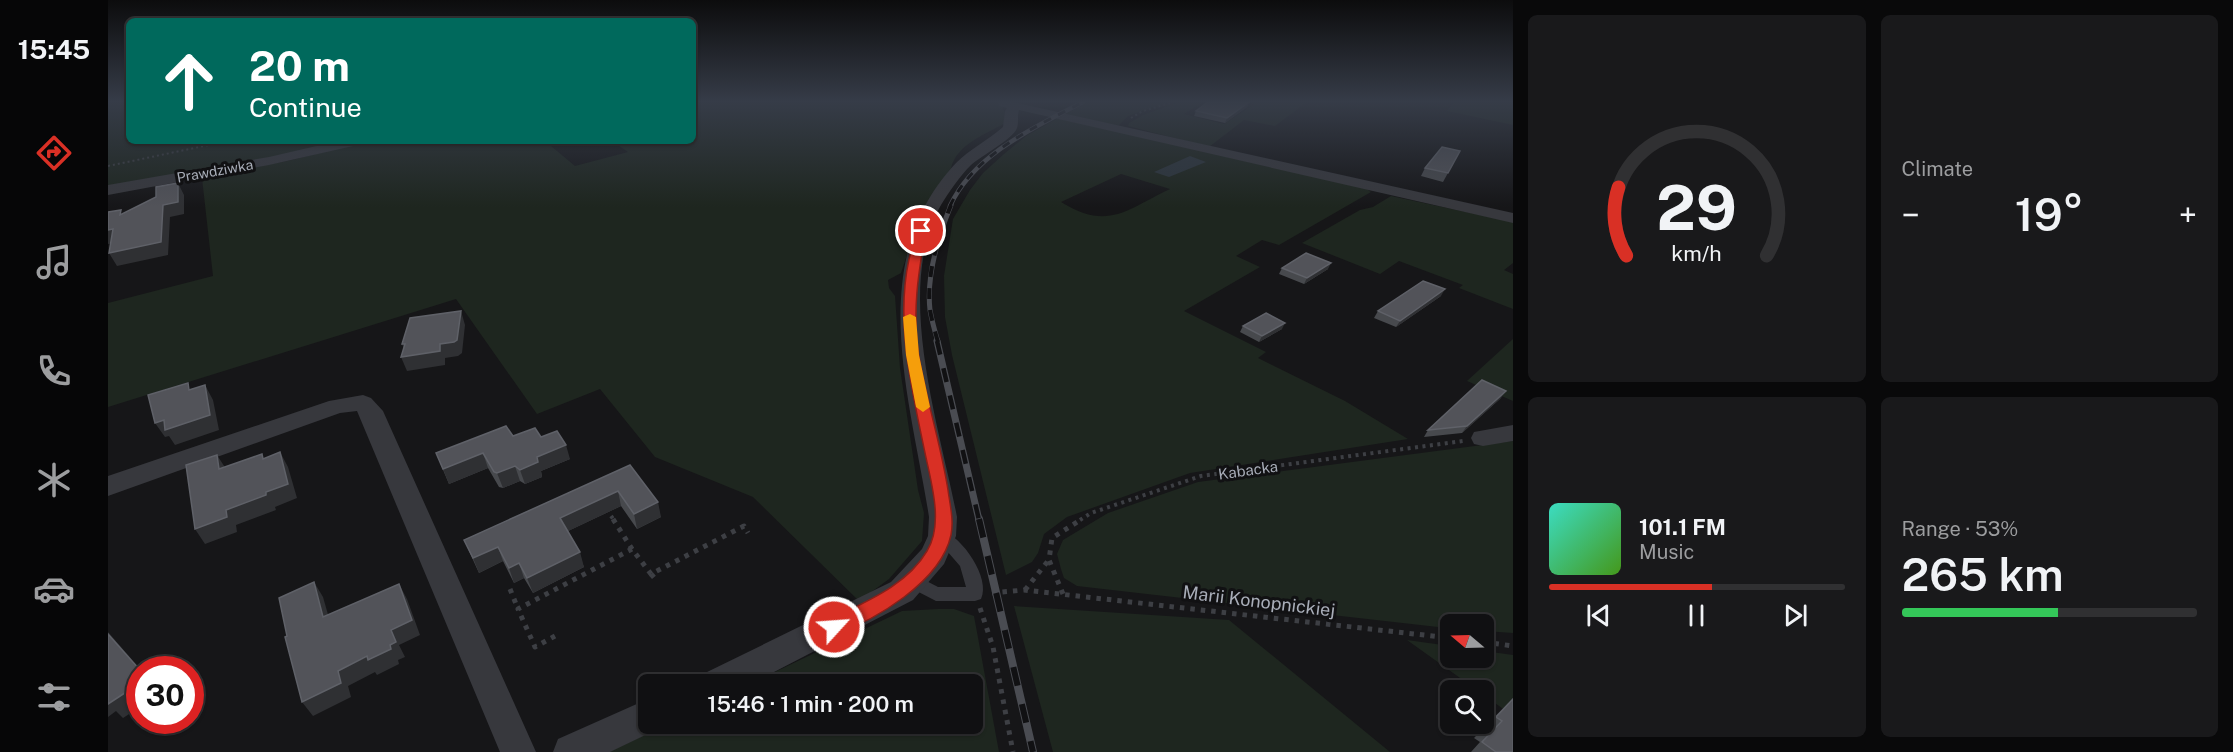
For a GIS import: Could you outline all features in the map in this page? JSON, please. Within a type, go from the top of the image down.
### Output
[{"type":"street","points":[[737,674],[902,591],[934,556],[942,536],[944,518],[912,355],[909,307],[914,255],[921,231],[941,192],[959,169],[999,137]]},
{"type":"street","points":[[1153,137],[1513,218]]},
{"type":"street","name":"Prawdziwka","points":[[108,190],[242,166],[343,144]]},
{"type":"street","points":[[108,486],[338,406],[363,403],[371,411],[518,752]]},
{"type":"street","points":[[1483,438],[1513,433]]},
{"type":"street","points":[[571,752],[638,721]]},
{"type":"lane","points":[[913,580],[936,594],[975,594],[975,577],[957,548],[942,536]]},
{"type":"path","points":[[108,166],[214,144]]},
{"type":"path","name":"Kabacka","points":[[1024,590],[1049,560],[1052,538],[1091,513],[1201,476],[1483,438]]},
{"type":"path","points":[[611,516],[632,549],[657,581]]},
{"type":"path","points":[[651,574],[744,526],[748,533]]},
{"type":"path","points":[[518,609],[632,549]]},
{"type":"path","points":[[1049,560],[1063,594]]},
{"type":"path","points":[[510,589],[535,647],[555,636]]},
{"type":"path","name":"Marii Konopnickiej","points":[[975,594],[1024,590],[1440,637]]},
{"type":"path","points":[[975,594],[993,647],[1013,752]]},
{"type":"path","points":[[1494,643],[1513,646]]},
{"type":"shaded area","points":[[108,137],[126,137],[126,144],[331,144],[269,159],[108,189]]},
{"type":"shaded area","points":[[696,137],[978,137],[959,152],[921,213],[901,273],[888,280],[889,288],[895,296],[900,368],[918,490],[924,513],[922,541],[889,579],[859,601],[753,497],[655,457],[600,389],[537,414],[456,299],[108,407],[108,303],[213,276],[202,178],[292,160],[355,144],[549,144],[575,166],[628,152],[616,144],[696,144]]},
{"type":"shaded area","points":[[1025,137],[1141,137],[1367,189],[1371,192],[1279,245],[1262,240],[1236,256],[1260,267],[1184,311],[1266,352],[1258,358],[1345,401],[1408,439],[1190,473],[1067,517],[1044,534],[1038,553],[1032,562],[1006,575],[952,355],[945,317],[944,276],[953,219],[983,173]],"holes":[[[1121,174],[1170,189],[1129,210],[1105,216],[1092,215],[1077,211],[1061,202]]]},
{"type":"shaded area","points":[[1171,137],[1222,137],[1209,147]]},
{"type":"shaded area","points":[[1190,156],[1206,162],[1169,177],[1154,172]]},
{"type":"shaded area","points":[[1391,196],[1513,222],[1513,263],[1504,270],[1513,274],[1513,309],[1459,288],[1463,285],[1399,261],[1380,274],[1302,243],[1360,210],[1373,207]]},
{"type":"shaded area","points":[[1513,339],[1513,401],[1467,381]]},
{"type":"shaded area","points":[[1513,441],[1513,633],[1494,632],[1494,614],[1440,614],[1440,627],[1438,627],[1077,586],[1064,578],[1057,554],[1063,540],[1108,513],[1198,482]]},
{"type":"shaded area","points":[[1014,606],[1229,620],[1390,752],[1053,752]]},
{"type":"shaded area","points":[[954,609],[974,616],[999,752],[609,752],[646,734],[983,734],[983,674],[771,674],[902,611]]},
{"type":"shaded area","points":[[1407,640],[1440,645],[1440,664]]},
{"type":"shaded area","points":[[1494,652],[1513,655],[1513,716],[1494,702],[1494,680],[1463,680],[1446,668],[1494,668]]},
{"type":"building","points":[[1442,147],[1460,151],[1448,173],[1425,168]]},
{"type":"building","points":[[178,183],[178,202],[163,205],[161,242],[109,253],[113,229],[108,230],[108,212],[121,210],[120,215],[156,197],[156,187]]},
{"type":"building","points":[[1306,253],[1331,263],[1307,278],[1282,268]]},
{"type":"building","points":[[1423,281],[1445,289],[1400,321],[1378,311]]},
{"type":"building","points":[[461,311],[457,340],[440,344],[440,351],[401,357],[405,344],[402,344],[410,318]]},
{"type":"building","points":[[1266,313],[1285,323],[1262,336],[1243,326]]},
{"type":"building","points":[[1482,380],[1506,391],[1467,426],[1428,430]]},
{"type":"building","points":[[188,383],[189,390],[205,385],[210,415],[165,430],[164,420],[155,423],[148,395]]},
{"type":"building","points":[[506,426],[513,436],[535,428],[541,437],[557,431],[566,445],[537,457],[538,462],[520,470],[515,466],[494,472],[483,453],[443,469],[436,453]]},
{"type":"building","points":[[280,452],[288,484],[226,510],[227,517],[195,529],[186,465],[217,455],[219,469],[262,454],[263,459]]},
{"type":"building","points":[[630,465],[658,502],[634,514],[618,491],[560,518],[580,552],[527,578],[519,563],[509,568],[498,547],[473,558],[464,540]]},
{"type":"building","points":[[314,582],[323,617],[399,584],[412,620],[391,630],[396,642],[390,645],[391,649],[368,660],[367,656],[338,671],[341,683],[302,702],[285,637],[287,636],[279,598]]},
{"type":"building","points":[[108,634],[128,656],[126,692],[108,704]]},
{"type":"building","points":[[1513,699],[1513,752],[1496,752],[1482,742],[1490,734],[1494,734],[1494,729],[1502,721],[1496,717]]},
{"type":"railway","points":[[950,206],[974,171],[1018,137]]},
{"type":"railway","points":[[938,342],[930,310],[931,270],[951,205]]},
{"type":"railway","points":[[937,341],[979,520]]},
{"type":"railway","points":[[979,519],[1033,752]]},
{"type":"slow traffic","points":[[910,317],[912,355],[923,407]]},
{"type":"route","points":[[834,627],[902,591],[922,572],[934,556],[942,536],[944,518],[938,479],[912,355],[910,329],[910,283],[914,255],[921,231]]}]
